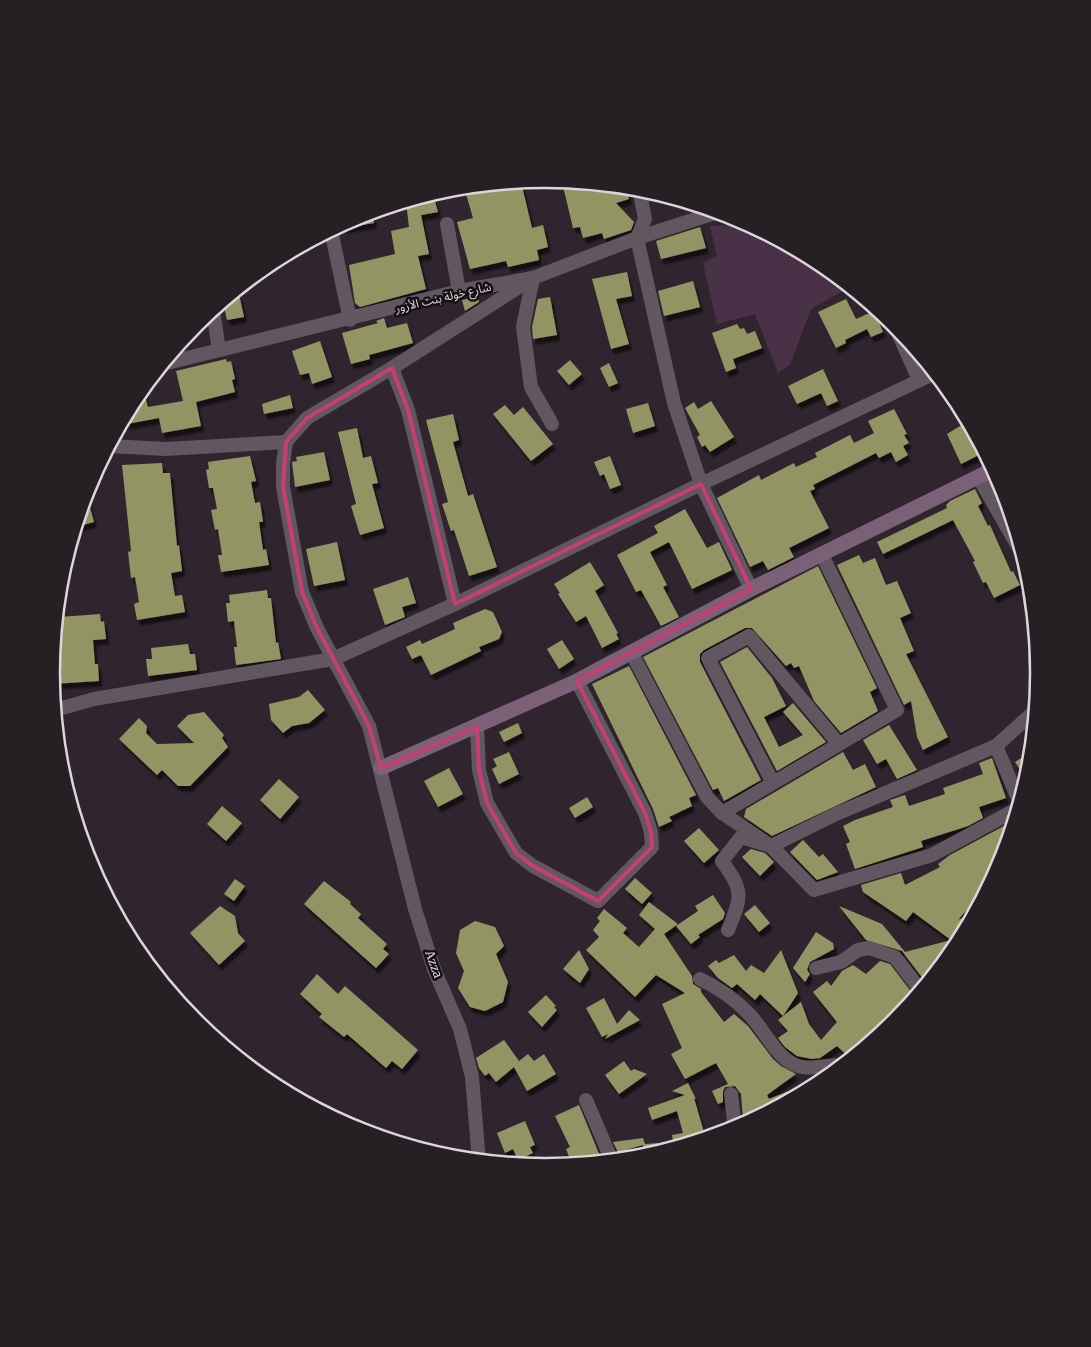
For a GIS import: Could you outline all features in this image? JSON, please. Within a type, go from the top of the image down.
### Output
[{"type":"street","points":[[641,197],[645,219],[637,238],[674,403],[701,484],[751,589]]},
{"type":"street","name":"شارع خولة بنت الأزور","points":[[173,361],[350,320],[459,291],[533,278],[637,238],[706,216]]},
{"type":"street","points":[[447,224],[459,291]]},
{"type":"street","points":[[332,237],[350,320]]},
{"type":"street","points":[[117,446],[166,449],[286,442],[307,418],[392,368],[533,278]]},
{"type":"street","points":[[533,278],[523,327],[524,337],[531,387],[552,424]]},
{"type":"street","points":[[214,318],[219,350]]},
{"type":"street","points":[[903,345],[919,380]]},
{"type":"street","points":[[392,368],[408,410],[455,604]]},
{"type":"street","points":[[61,708],[94,699],[333,659],[455,604],[929,376]]},
{"type":"street","name":"Azza","points":[[286,442],[283,464],[283,487],[302,592],[317,628],[369,726],[415,910],[434,969],[462,1038],[472,1077],[478,1154]]},
{"type":"street","points":[[381,768],[577,681],[751,589],[987,473]]},
{"type":"street","points":[[979,478],[1009,531]]},
{"type":"street","points":[[722,813],[897,710],[822,555]]},
{"type":"street","points":[[772,782],[708,658],[749,636],[839,744]]},
{"type":"street","points":[[631,652],[707,797],[722,813],[771,846],[814,890],[932,855],[1010,813]]},
{"type":"street","points":[[477,727],[479,770],[487,803],[516,853],[533,866],[598,901],[652,847],[651,832],[646,813],[577,681]]},
{"type":"street","points":[[728,930],[740,901],[736,881],[722,861],[741,837],[771,846],[836,814],[996,746],[1029,716]]},
{"type":"street","points":[[996,746],[1016,793]]},
{"type":"street","points":[[816,968],[841,962],[858,950],[869,948],[895,957],[917,986]]},
{"type":"street","points":[[700,979],[725,991],[756,1021],[780,1056],[803,1067],[831,1066]]},
{"type":"street","points":[[731,1094],[733,1121]]},
{"type":"street","points":[[586,1100],[609,1155]]},
{"type":"highlighted area","points":[[392,368],[408,410],[455,604],[701,484],[751,589],[577,681],[645,813],[651,832],[652,847],[598,901],[533,866],[516,853],[487,803],[479,770],[477,727],[381,768],[369,726],[317,628],[302,592],[283,487],[286,442],[307,418]]},
{"type":"shaded area","points":[[732,225],[788,253],[844,290],[811,309],[790,365],[778,373],[755,314],[717,324],[703,263],[717,256],[710,226]]},
{"type":"building","points":[[523,189],[532,228],[543,225],[548,247],[537,250],[539,260],[508,267],[506,261],[470,269],[457,222],[473,218],[466,195]]},
{"type":"building","points":[[564,189],[628,195],[629,199],[616,203],[634,222],[631,230],[604,239],[602,233],[583,238],[580,227],[573,228]]},
{"type":"building","points":[[435,201],[438,212],[421,215],[429,254],[418,256],[426,289],[360,307],[355,303],[349,265],[395,254],[391,231],[409,227],[407,209]]},
{"type":"building","points":[[373,220],[374,223],[359,226]]},
{"type":"building","points":[[700,227],[706,248],[661,259],[656,241]]},
{"type":"building","points":[[627,272],[632,296],[616,299],[629,344],[611,349],[592,279]]},
{"type":"building","points":[[693,281],[700,307],[664,316],[658,291]]},
{"type":"building","points":[[240,296],[244,317],[227,320],[224,309]]},
{"type":"building","points":[[478,297],[479,302],[465,311],[462,300]]},
{"type":"building","points":[[550,297],[557,335],[533,339],[532,327],[538,299]]},
{"type":"building","points":[[846,299],[856,319],[871,312],[877,319],[883,332],[871,337],[867,329],[845,340],[846,343],[836,348],[818,312]]},
{"type":"building","points":[[384,318],[387,328],[407,323],[413,343],[369,355],[370,359],[351,364],[342,333],[378,323],[376,321]]},
{"type":"building","points":[[737,324],[740,329],[744,328],[747,334],[755,331],[762,348],[733,359],[736,368],[726,372],[712,333]]},
{"type":"building","points":[[320,341],[332,377],[312,384],[309,373],[300,375],[292,351]]},
{"type":"building","points":[[226,359],[227,362],[231,361],[235,379],[232,380],[235,392],[196,402],[201,426],[162,433],[159,418],[130,423],[146,399],[148,407],[183,401],[176,371]]},
{"type":"building","points":[[570,360],[582,374],[569,385],[557,371]]},
{"type":"building","points":[[609,363],[618,383],[609,387],[600,368]]},
{"type":"building","points":[[823,369],[838,401],[827,406],[821,393],[797,404],[788,386]]},
{"type":"building","points":[[290,395],[293,408],[264,414],[262,404]]},
{"type":"building","points":[[711,401],[734,437],[710,452],[705,445],[702,447],[697,437],[700,435],[685,408],[694,402],[698,409]]},
{"type":"building","points":[[648,403],[655,426],[633,433],[626,409]]},
{"type":"building","points":[[505,405],[514,415],[523,407],[553,444],[531,461],[493,414]]},
{"type":"building","points":[[894,409],[907,434],[904,435],[909,443],[903,446],[908,455],[896,462],[891,452],[879,458],[876,453],[813,485],[815,489],[810,491],[829,528],[789,548],[794,557],[768,570],[763,561],[750,567],[717,498],[759,475],[761,480],[794,463],[796,467],[817,457],[815,453],[850,435],[854,443],[874,433],[868,421]]},
{"type":"building","points":[[453,414],[459,440],[453,442],[468,496],[473,494],[497,567],[469,576],[454,530],[451,531],[442,504],[448,502],[426,420]]},
{"type":"building","points":[[962,425],[979,455],[961,464],[947,434]]},
{"type":"building","points":[[357,428],[363,458],[371,456],[378,483],[372,484],[384,528],[360,535],[351,506],[356,504],[338,432]]},
{"type":"building","points":[[324,452],[330,480],[295,487],[292,462],[297,461],[296,457]]},
{"type":"building","points":[[250,456],[256,481],[251,482],[255,503],[260,502],[263,522],[259,522],[263,550],[266,549],[269,565],[221,572],[218,555],[222,555],[218,529],[215,530],[211,510],[217,509],[213,488],[209,488],[206,470],[209,469],[208,462]]},
{"type":"building","points":[[610,456],[621,485],[610,489],[604,474],[600,476],[594,462]]},
{"type":"building","points":[[162,463],[163,473],[170,473],[177,546],[179,545],[182,571],[171,573],[175,596],[182,595],[185,612],[137,620],[134,604],[139,602],[135,577],[131,578],[128,552],[131,551],[122,465]]},
{"type":"building","points":[[975,489],[982,503],[978,506],[988,526],[990,525],[1011,572],[1013,571],[1020,585],[994,598],[986,582],[983,583],[973,562],[975,561],[953,520],[883,554],[877,542],[947,508],[946,505],[950,501]]},
{"type":"building","points":[[90,507],[94,522],[84,525]]},
{"type":"building","points":[[685,509],[707,548],[719,542],[732,570],[692,589],[669,542],[650,552],[667,585],[663,587],[679,617],[661,626],[641,590],[636,592],[617,555],[658,533],[654,526]]},
{"type":"building","points":[[337,542],[345,580],[314,586],[306,549]]},
{"type":"building","points":[[859,555],[863,563],[875,558],[886,585],[897,581],[911,613],[900,618],[914,651],[906,654],[948,737],[923,750],[917,737],[911,701],[904,705],[837,565]]},
{"type":"building","points":[[590,562],[604,585],[595,591],[618,633],[616,634],[619,639],[602,648],[586,616],[576,622],[558,594],[560,593],[554,584]]},
{"type":"building","points":[[818,566],[877,688],[870,692],[878,711],[841,733],[814,701],[799,666],[794,668],[791,663],[786,666],[752,628],[745,628],[704,650],[700,654],[700,662],[761,780],[724,801],[718,788],[713,790],[643,657]]},
{"type":"building","points":[[408,577],[416,603],[402,607],[405,617],[385,625],[373,589]]},
{"type":"building","points":[[267,590],[268,598],[271,598],[276,643],[278,642],[281,659],[236,665],[234,647],[237,647],[234,621],[228,622],[226,603],[230,603],[229,595]]},
{"type":"building","points":[[485,609],[493,612],[502,632],[499,639],[479,647],[481,651],[431,675],[421,655],[412,659],[406,647],[420,640],[422,644],[455,629],[453,623]]},
{"type":"building","points":[[100,614],[101,622],[104,621],[106,639],[93,640],[99,681],[60,683],[63,617]]},
{"type":"building","points":[[562,640],[574,659],[559,669],[547,649]]},
{"type":"building","points":[[188,644],[190,654],[195,654],[197,670],[148,676],[146,659],[152,659],[151,648]]},
{"type":"building","points":[[747,647],[772,678],[786,706],[764,717],[779,747],[803,735],[783,712],[793,703],[826,742],[777,771],[720,662]]},
{"type":"building","points":[[629,666],[696,795],[689,798],[692,806],[669,817],[672,821],[659,827],[653,809],[592,684]]},
{"type":"building","points":[[308,690],[325,710],[309,723],[292,726],[283,733],[271,720],[269,704],[299,697]]},
{"type":"building","points":[[204,712],[224,735],[222,738],[228,747],[190,786],[178,786],[162,770],[157,775],[119,739],[139,718],[147,726],[146,733],[157,744],[194,743],[177,726],[188,715]]},
{"type":"building","points":[[518,723],[522,733],[504,742],[499,732]]},
{"type":"building","points":[[889,725],[917,770],[897,779],[886,759],[877,764],[863,740]]},
{"type":"building","points":[[509,752],[519,774],[499,784],[492,769],[497,766],[493,759]]},
{"type":"building","points":[[843,752],[853,770],[865,764],[876,787],[772,836],[744,817],[746,809]]},
{"type":"building","points":[[1024,756],[1021,771],[1015,762]]},
{"type":"building","points":[[992,758],[1006,798],[979,807],[983,818],[968,826],[921,841],[923,847],[855,869],[846,844],[850,842],[843,826],[893,807],[890,800],[905,795],[909,806],[945,794],[943,788],[983,774],[979,763]]},
{"type":"building","points":[[449,768],[463,794],[438,807],[424,781]]},
{"type":"building","points":[[279,779],[299,797],[280,819],[260,800]]},
{"type":"building","points":[[587,797],[593,807],[575,818],[569,808]]},
{"type":"building","points":[[222,806],[242,823],[226,841],[207,824]]},
{"type":"building","points":[[1007,825],[981,888],[974,902],[958,920],[966,917],[951,940],[913,912],[906,921],[863,892],[861,885],[901,873],[905,885],[940,867],[938,864],[950,855]]},
{"type":"building","points":[[699,828],[719,850],[704,863],[684,841]]},
{"type":"building","points":[[803,840],[819,857],[823,854],[838,872],[817,880],[790,852]]},
{"type":"building","points":[[751,849],[765,853],[774,862],[760,876],[742,857]]},
{"type":"building","points":[[635,878],[652,893],[642,904],[625,889]]},
{"type":"building","points":[[235,879],[245,886],[234,901],[224,894]]},
{"type":"building","points":[[324,881],[351,902],[350,904],[361,914],[358,918],[387,944],[383,949],[389,954],[376,968],[304,904]]},
{"type":"building","points":[[713,895],[725,913],[723,919],[698,935],[700,937],[691,944],[676,926],[698,911],[695,906]]},
{"type":"building","points":[[649,902],[678,924],[664,934],[692,976],[693,984],[701,989],[701,992],[724,1022],[734,1014],[748,1026],[773,1059],[796,1074],[767,1095],[769,1099],[800,1086],[743,1117],[741,1094],[735,1086],[725,1087],[723,1102],[718,1104],[712,1091],[728,1084],[716,1063],[685,1079],[671,1054],[682,1048],[662,1004],[685,993],[656,975],[635,997],[586,950],[599,937],[593,930],[600,921],[597,918],[604,909],[627,928],[623,933],[639,947],[655,929],[639,915]]},
{"type":"building","points":[[755,905],[770,923],[759,932],[744,914]]},
{"type":"building","points":[[220,906],[235,916],[238,933],[245,941],[219,965],[190,933]]},
{"type":"building","points":[[839,906],[882,924],[905,952],[951,940],[923,979],[902,951],[866,940]]},
{"type":"building","points":[[475,921],[495,927],[504,946],[496,954],[508,982],[503,1002],[485,1011],[470,1007],[458,988],[464,971],[456,953],[460,930]]},
{"type":"building","points":[[816,932],[833,943],[834,949],[810,962],[807,970],[810,974],[805,982],[793,968]]},
{"type":"building","points":[[579,950],[589,969],[580,983],[563,969]]},
{"type":"building","points":[[781,950],[798,993],[783,1016],[760,994],[755,1000],[737,984],[732,988],[718,978],[708,966],[716,960],[719,963],[734,955],[746,971],[751,965],[764,973]]},
{"type":"building","points":[[880,961],[890,964],[912,993],[866,1039],[846,1055],[837,1046],[820,1058],[812,1059],[797,1056],[785,1047],[778,1038],[788,1031],[778,1020],[801,1002],[809,1024],[821,1040],[837,1022],[813,992],[827,981],[831,986],[842,971],[853,965],[866,974]]},
{"type":"building","points":[[317,974],[338,994],[345,986],[418,1050],[402,1069],[392,1061],[386,1068],[347,1034],[344,1037],[319,1017],[322,1014],[300,994]]},
{"type":"building","points":[[546,995],[556,1006],[554,1007],[557,1010],[542,1027],[528,1012]]},
{"type":"building","points":[[604,998],[617,1024],[629,1010],[640,1020],[605,1039],[608,1034],[602,1037],[586,1008]]},
{"type":"building","points":[[504,1040],[519,1061],[528,1054],[534,1061],[544,1054],[556,1074],[527,1091],[514,1067],[496,1082],[489,1073],[485,1076],[479,1068],[476,1058]]},
{"type":"building","points":[[624,1061],[631,1071],[634,1069],[647,1074],[619,1094],[605,1075]]},
{"type":"building","points":[[688,1083],[696,1099],[694,1098],[704,1132],[673,1141],[672,1135],[683,1133],[677,1111],[652,1120],[648,1108],[685,1095],[672,1091]]},
{"type":"building","points":[[579,1105],[600,1156],[578,1158],[578,1156],[570,1158],[566,1149],[570,1147],[555,1116]]},
{"type":"building","points":[[525,1121],[535,1145],[530,1147],[533,1153],[522,1158],[517,1158],[513,1149],[505,1153],[497,1133]]},
{"type":"building","points":[[643,1138],[645,1144],[670,1142],[643,1149],[643,1145],[618,1152],[613,1142]]}]
